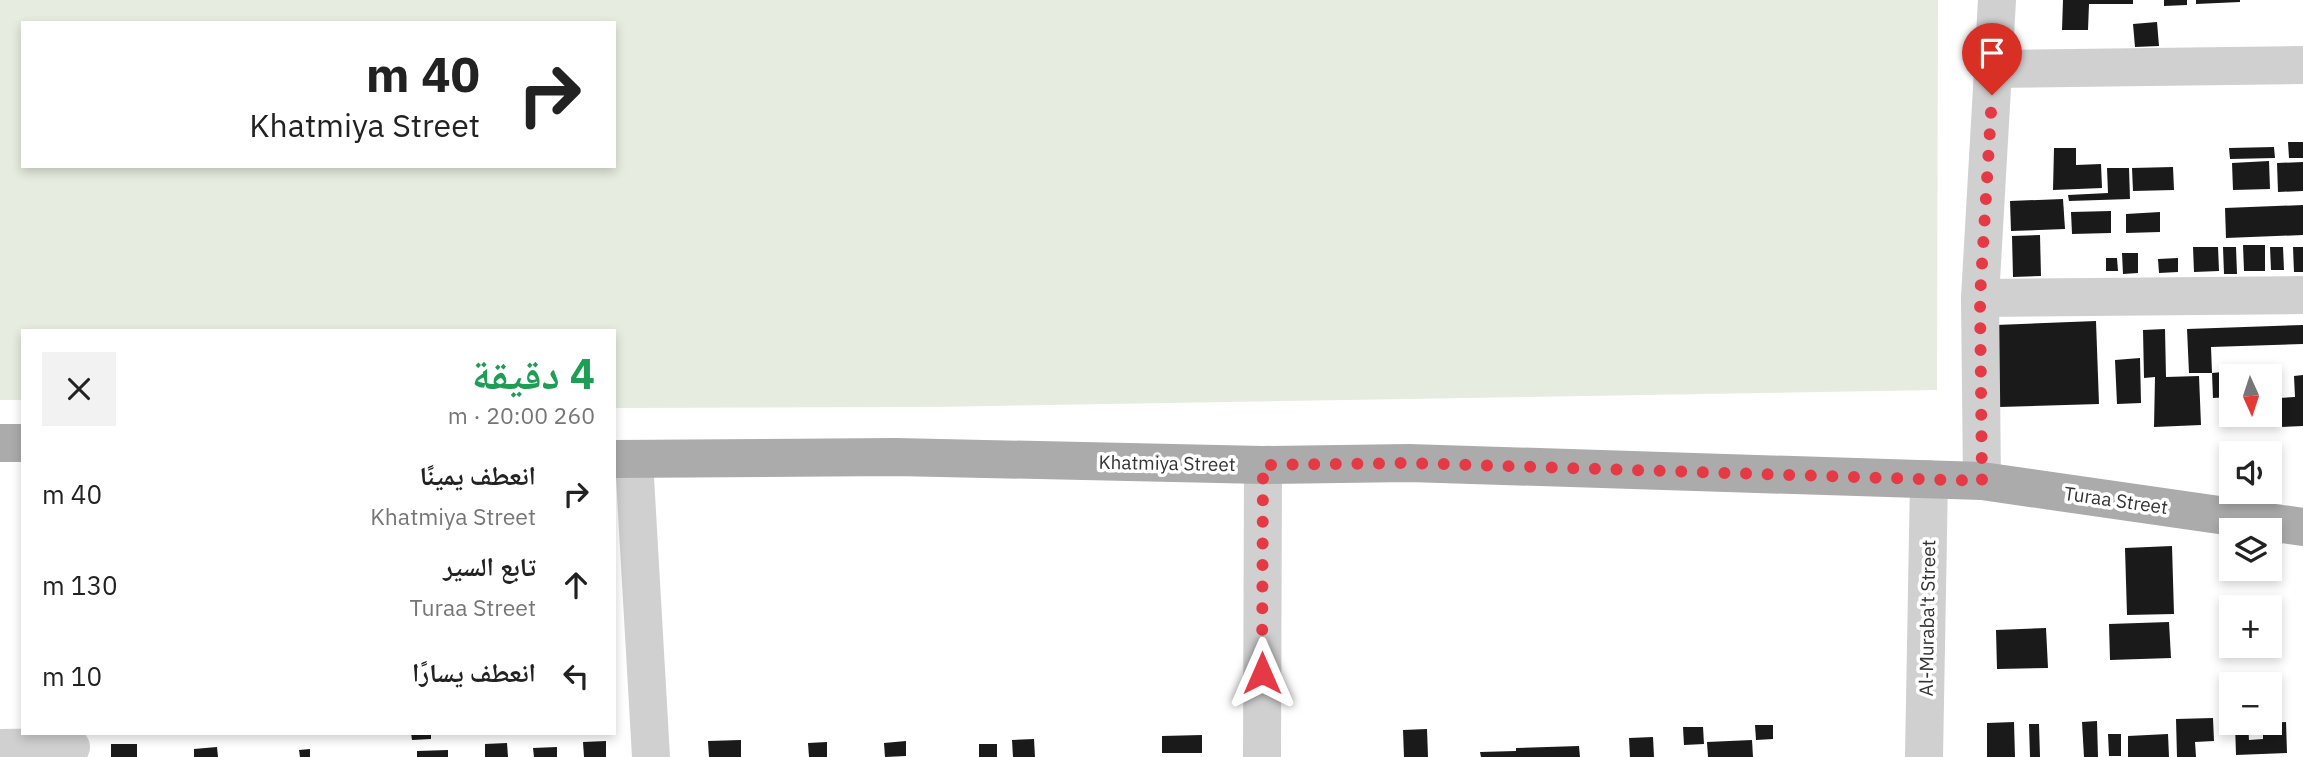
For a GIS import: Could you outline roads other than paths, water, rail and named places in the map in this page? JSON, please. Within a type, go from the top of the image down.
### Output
[{"type":"main road","points":[[0,443],[21,443]]},
{"type":"main road","name":"Khatmiya Street","points":[[624,459],[897,457],[1263,465],[1409,463],[1929,480]]},
{"type":"main road","name":"Turaa Street","points":[[1929,480],[1982,481],[2303,527]]},
{"type":"street","points":[[1982,481],[1980,298],[1997,0]]},
{"type":"street","points":[[1993,69],[2303,65]]},
{"type":"street","points":[[1980,298],[2303,295]]},
{"type":"street","points":[[624,459],[651,757]]},
{"type":"street","points":[[1262,757],[1263,465]]},
{"type":"street","name":"Al-Muraba't Street","points":[[1924,757],[1929,480]]},
{"type":"street","points":[[0,748],[70,746]]}]
